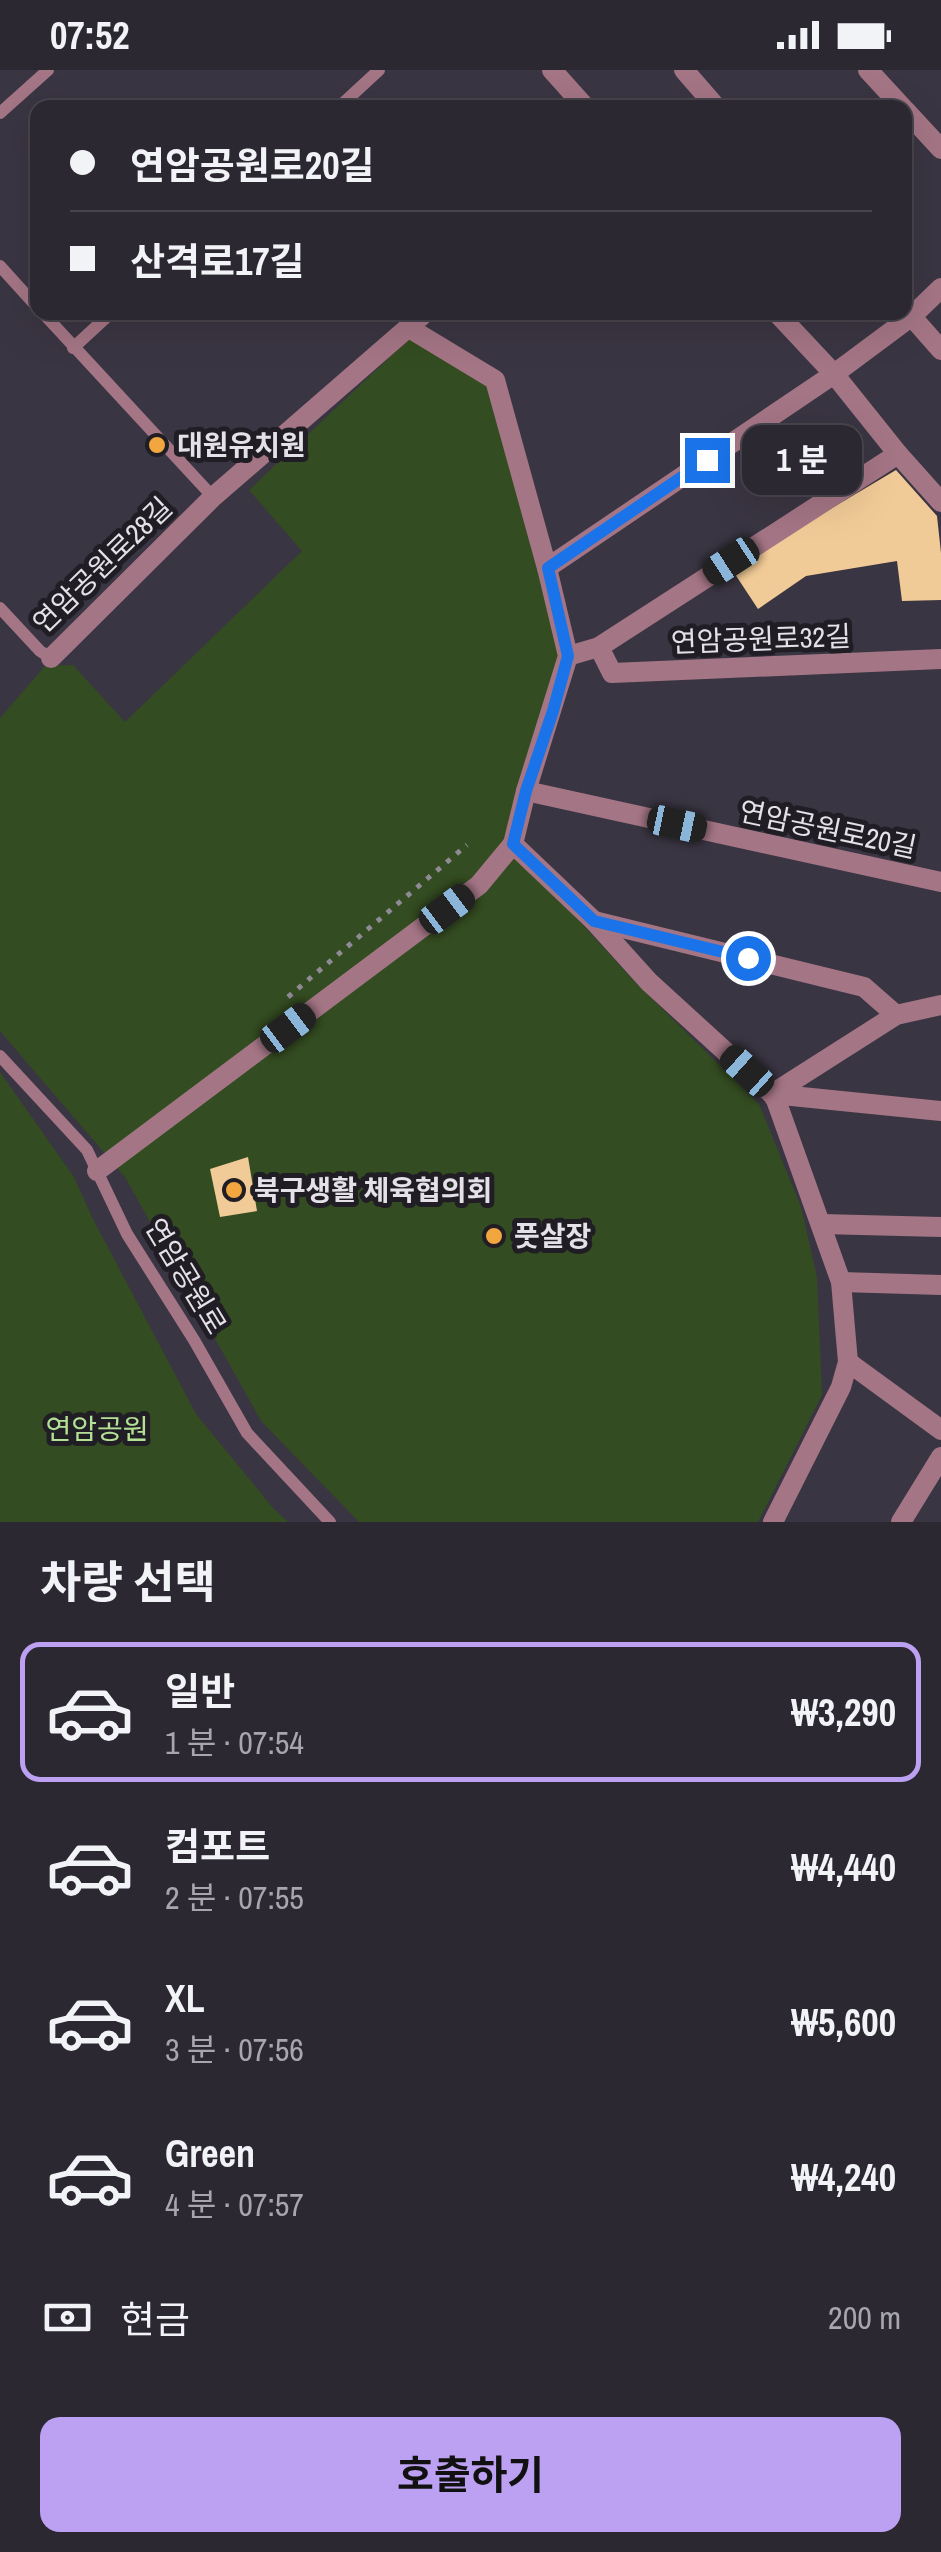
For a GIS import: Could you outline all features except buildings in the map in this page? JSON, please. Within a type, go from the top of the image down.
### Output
[{"type":"street","points":[[552,70],[579,100]]},
{"type":"street","points":[[684,70],[710,100]]},
{"type":"street","points":[[868,70],[896,100]]},
{"type":"street","points":[[912,118],[941,149]]},
{"type":"street","points":[[912,310],[941,288]]},
{"type":"street","points":[[912,317],[941,350]]},
{"type":"street","name":"연암공원로28길","points":[[51,658],[212,497],[418,320]]},
{"type":"street","points":[[783,320],[941,502]]},
{"type":"street","points":[[548,568],[834,374],[900,320]]},
{"type":"street","points":[[97,1171],[479,885],[513,844],[568,656],[548,568],[495,380],[409,328]]},
{"type":"street","points":[[568,656],[599,647],[898,454]]},
{"type":"street","name":"연암공원로32길","points":[[599,647],[612,673],[941,659]]},
{"type":"street","name":"연암공원로20길","points":[[526,791],[941,882]]},
{"type":"street","points":[[513,844],[594,921],[649,982],[776,1100],[841,1282],[848,1362],[841,1387],[773,1522]]},
{"type":"street","points":[[594,921],[864,987],[896,1015]]},
{"type":"street","points":[[772,1094],[896,1015],[941,1005]]},
{"type":"street","points":[[772,1094],[941,1111]]},
{"type":"street","points":[[821,1224],[941,1227]]},
{"type":"street","points":[[841,1282],[941,1285]]},
{"type":"street","points":[[848,1362],[941,1430]]},
{"type":"street","points":[[900,1522],[941,1457]]},
{"type":"lane","points":[[0,113],[48,70]]},
{"type":"lane","points":[[347,100],[379,70]]},
{"type":"lane","points":[[0,266],[30,299]]},
{"type":"lane","points":[[49,320],[212,497]]},
{"type":"lane","points":[[73,348],[103,320]]},
{"type":"lane","name":"연암공원로28길","points":[[0,608],[51,658]]},
{"type":"lane","name":"연암공원로","points":[[0,1056],[87,1150],[127,1234],[247,1433],[330,1522]]},
{"type":"path","points":[[284,1000],[467,846]]},
{"type":"green space","points":[[410,338],[489,387],[540,569],[559,655],[504,838],[633,980],[759,1104],[801,1207],[817,1277],[822,1395],[758,1522],[359,1522],[261,1421],[125,1177],[0,1031],[0,718],[45,666],[73,665],[125,722],[302,551],[249,490]]},
{"type":"green space","name":"연암공원","points":[[0,1072],[74,1177],[196,1414],[288,1522],[0,1522]]},
{"type":"place","name":"대원유치원","points":[[157,445]]},
{"type":"place","name":"북구생활 체육협의회","points":[[234,1190]]},
{"type":"place","name":"풋살장","points":[[494,1236]]},
{"type":"route","points":[[707,460],[548,568],[568,656],[513,844],[594,921],[748,958]]}]
